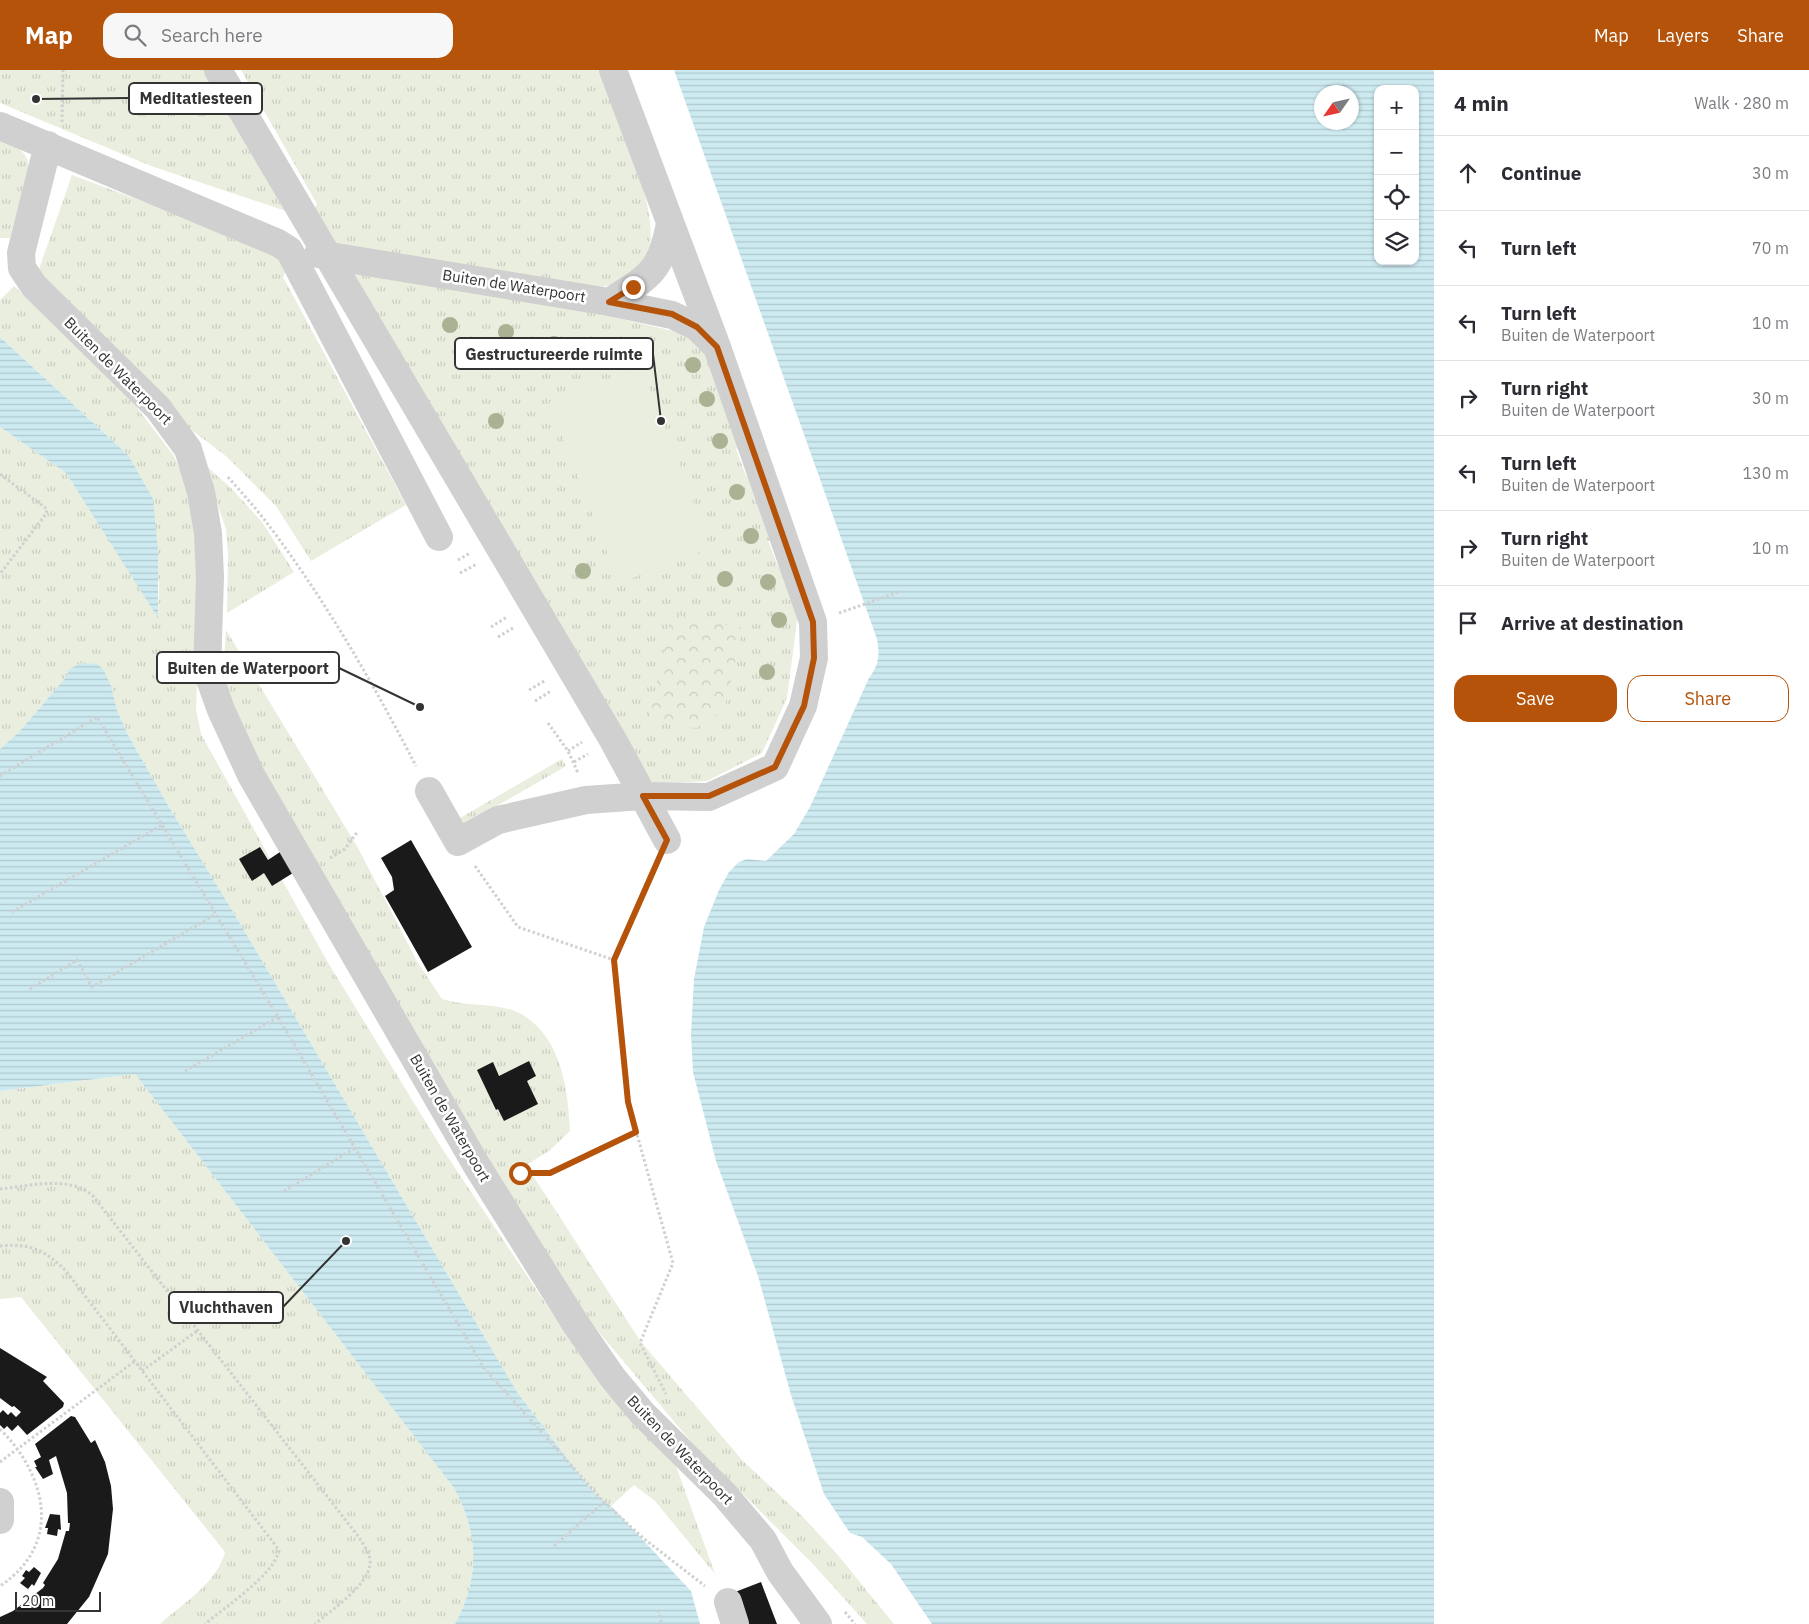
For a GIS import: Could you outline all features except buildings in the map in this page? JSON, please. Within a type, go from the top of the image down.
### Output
[{"type":"street","points":[[218,70],[329,255],[612,740],[667,840]]},
{"type":"street","name":"Buiten de Waterpoort","points":[[458,842],[498,820],[586,800],[643,796],[709,796],[775,767],[804,706],[814,658],[813,622],[717,347],[613,70]]},
{"type":"street","name":"Buiten de Waterpoort","points":[[0,126],[278,243],[289,250],[329,255],[672,314],[697,327],[717,347]]},
{"type":"street","name":"Buiten de Waterpoort","points":[[48,145],[20,261],[26,278],[158,408],[188,449],[201,492],[208,533],[210,577],[207,671],[220,710],[251,775],[487,1182],[612,1377],[643,1414],[724,1494],[758,1533],[780,1572],[818,1624]]},
{"type":"street","points":[[609,302],[653,272],[665,249],[670,224]]},
{"type":"street","points":[[289,250],[439,537]]},
{"type":"street","points":[[429,791],[458,842]]},
{"type":"street","points":[[0,1502],[0,1520]]},
{"type":"path","points":[[48,145],[61,132],[63,70]]},
{"type":"path","points":[[0,474],[47,508],[46,514],[0,574]]},
{"type":"path","points":[[225,474],[266,522],[299,567],[364,673],[429,791]]},
{"type":"path","points":[[813,622],[899,592]]},
{"type":"path","points":[[0,776],[97,717],[278,1017],[484,1368],[604,1502],[643,1538],[724,1605]]},
{"type":"path","points":[[548,723],[574,762],[586,800]]},
{"type":"path","points":[[12,912],[162,824]]},
{"type":"path","points":[[344,849],[358,831]]},
{"type":"path","points":[[640,1343],[673,1263],[628,1102],[614,960],[667,840]]},
{"type":"path","points":[[458,842],[518,927],[614,960]]},
{"type":"path","points":[[30,989],[77,960],[92,987],[216,914]]},
{"type":"path","points":[[185,1071],[278,1017]]},
{"type":"path","points":[[487,1182],[520,1173],[550,1173],[636,1132]]},
{"type":"path","points":[[284,1191],[355,1148]]},
{"type":"path","points":[[0,1188],[65,1184],[85,1189],[367,1550],[370,1564],[366,1578],[315,1624]]},
{"type":"path","points":[[0,1246],[34,1248],[50,1255],[66,1271],[279,1550],[277,1559],[268,1570],[206,1624]]},
{"type":"path","points":[[142,1371],[197,1331]]},
{"type":"path","points":[[0,1462],[135,1361]]},
{"type":"path","points":[[553,1547],[604,1502]]},
{"type":"path","points":[[658,1610],[662,1624]]},
{"type":"green space","points":[[0,70],[204,70],[289,212],[151,166],[0,103]]},
{"type":"green space","points":[[241,70],[603,70],[643,185],[651,231],[646,256],[633,271],[622,279],[611,285],[598,287],[336,246],[315,208],[317,204]]},
{"type":"green space","points":[[0,139],[23,153],[29,168],[10,238],[0,238]]},
{"type":"green space","points":[[72,175],[269,249],[288,267],[283,277],[406,505],[311,561],[276,506],[227,457],[180,421],[37,275]]},
{"type":"green space","points":[[353,271],[527,297],[686,334],[701,341],[741,447],[736,449],[746,476],[750,475],[773,539],[768,541],[778,566],[784,571],[798,613],[787,698],[762,753],[707,781],[664,783],[647,786]]},
{"type":"green space","points":[[14,286],[129,397],[174,456],[189,491],[201,581],[196,709],[201,734],[327,961],[441,1147],[602,1388],[676,1466],[715,1574],[655,1501],[634,1485],[611,1506],[591,1490],[517,1392],[169,807],[128,735],[117,710],[111,686],[68,670],[67,676],[19,732],[0,749],[0,427],[66,473],[158,617],[159,583],[128,455],[0,337],[0,300]]},
{"type":"green space","points":[[641,366],[711,548],[619,583],[549,402]]},
{"type":"green space","points":[[203,463],[231,488],[262,522],[294,572],[227,613],[228,556],[226,529]]},
{"type":"green space","points":[[672,614],[743,628],[724,711],[696,728],[649,718]]},
{"type":"green space","points":[[226,630],[358,848],[418,963],[442,999],[499,1007],[517,1012],[532,1021],[553,1048],[564,1080],[570,1131],[549,1151],[526,1165],[641,1342],[743,1461],[803,1517],[837,1554],[894,1624],[867,1624],[812,1563],[693,1444],[582,1312],[403,1021],[257,766],[222,694]]},
{"type":"green space","points":[[562,759],[566,766],[457,829],[453,822]]},
{"type":"green space","points":[[135,1074],[454,1488],[468,1522],[473,1556],[469,1590],[455,1624],[160,1624],[207,1583],[215,1574],[225,1552],[21,1297],[0,1299],[0,1091]]},
{"type":"water","points":[[674,70],[1434,70],[1434,1624],[932,1624],[891,1564],[862,1537],[850,1533],[824,1494],[791,1395],[758,1276],[716,1161],[693,1072],[691,1034],[694,979],[704,927],[719,890],[729,872],[739,862],[747,859],[766,861],[794,834],[810,807],[869,678],[875,669],[878,650],[877,639]]},
{"type":"water","points":[[0,337],[128,455],[153,499],[158,550],[158,618],[66,473],[0,427]]},
{"type":"water","points":[[81,663],[97,664],[103,669],[128,735],[169,807],[517,1392],[591,1490],[611,1506],[691,1591],[700,1624],[455,1624],[469,1590],[473,1556],[468,1522],[454,1488],[135,1074],[0,1091],[0,749],[19,732],[67,676],[68,670]]},
{"type":"place","name":"Meditatiesteen","points":[[36,99]]},
{"type":"place","name":"Gestructureerde ruimte","points":[[661,421]]},
{"type":"place","name":"Buiten de Waterpoort","points":[[420,707]]},
{"type":"place","name":"Vluchthaven","points":[[346,1241]]},
{"type":"route","points":[[520,1173],[550,1173],[636,1132],[628,1102],[614,960],[667,840],[643,796],[709,796],[775,767],[804,706],[814,658],[813,622],[717,347],[697,327],[672,314],[609,302],[633,287]]}]
